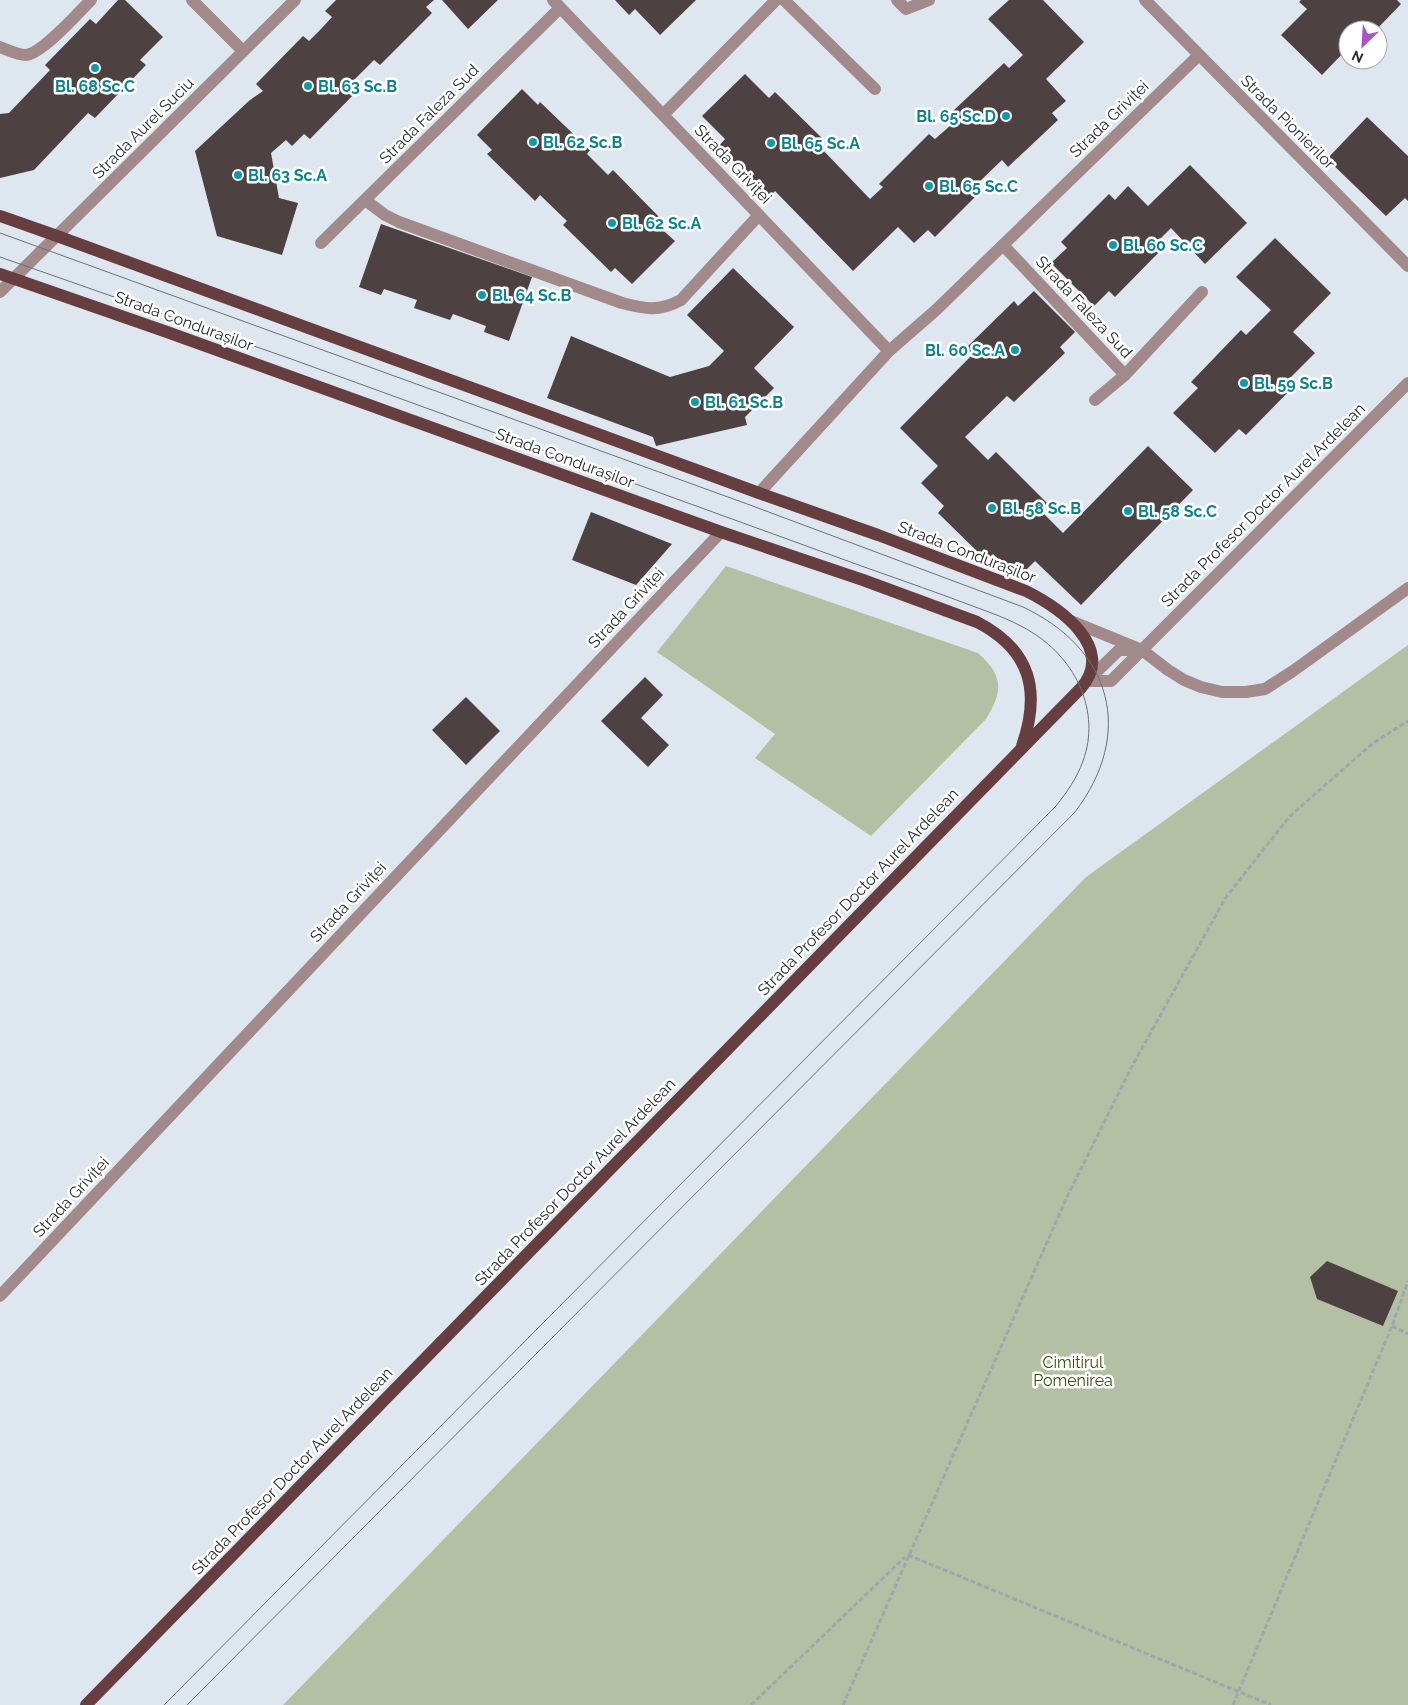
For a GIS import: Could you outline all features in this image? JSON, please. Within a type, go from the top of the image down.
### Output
[{"type":"main road","name":"Strada Condurașilor","points":[[0,216],[878,535],[1026,591],[1043,600],[1071,621],[1087,643],[1092,657],[1090,674],[1087,681]]},
{"type":"main road","name":"Strada Condurașilor","points":[[0,274],[977,622],[992,630],[1018,656],[1031,684],[1031,712],[1021,748]]},
{"type":"main road","name":"Strada Profesor Doctor Aurel Ardelean","points":[[86,1705],[1087,681]]},
{"type":"street","points":[[0,47],[25,55],[35,53],[46,45],[91,0]]},
{"type":"street","points":[[192,0],[242,52]]},
{"type":"street","name":"Strada Aurel Suciu","points":[[0,292],[295,0]]},
{"type":"street","points":[[663,115],[776,0]]},
{"type":"street","points":[[784,0],[875,89]]},
{"type":"street","points":[[897,0],[906,9],[929,0]]},
{"type":"street","name":"Strada Pionierilor","points":[[1145,0],[1408,266]]},
{"type":"street","name":"Strada Griviței","points":[[556,4],[889,351]]},
{"type":"street","name":"Strada Faleza Sud","points":[[321,243],[556,4]]},
{"type":"street","name":"Strada Griviței","points":[[759,493],[889,351],[936,310],[1199,55]]},
{"type":"street","points":[[365,200],[385,215],[399,222],[622,304],[648,309],[668,307],[680,300],[759,215]]},
{"type":"street","name":"Strada Faleza Sud","points":[[1003,244],[1125,375],[1202,292]]},
{"type":"street","points":[[1095,400],[1125,375]]},
{"type":"street","name":"Strada Profesor Doctor Aurel Ardelean","points":[[1087,681],[1119,650],[1142,650],[1408,383]]},
{"type":"street","name":"Strada Griviței","points":[[0,1296],[721,532]]},
{"type":"street","name":"Strada Condurașilor","points":[[1071,621],[1142,650],[1168,670],[1184,680],[1201,687],[1222,692],[1246,692],[1265,688],[1293,671],[1408,588]]},
{"type":"path","points":[[843,1705],[1067,1197],[1131,1068],[1226,897],[1290,816],[1373,743],[1408,721]]},
{"type":"path","points":[[1233,1705],[1392,1326],[1408,1281]]},
{"type":"path","points":[[1392,1326],[1408,1334]]},
{"type":"path","points":[[908,1555],[1271,1705]]},
{"type":"path","points":[[751,1705],[908,1555]]},
{"type":"green space","points":[[726,566],[978,653],[993,669],[998,684],[998,692],[986,719],[871,836],[755,758],[775,734],[657,652]]},
{"type":"green space","name":"Cimitirul Pomenirea","points":[[1408,645],[1408,1705],[283,1705],[1086,877]]},
{"type":"building","name":"Bl. 68 Sc.C","points":[[118,0],[125,0],[163,37],[140,60],[146,65],[95,118],[88,113],[34,170],[0,178],[0,114],[9,113],[50,70],[45,65],[90,19],[96,24]]},
{"type":"building","points":[[336,0],[434,0],[426,7],[432,13],[380,65],[374,60],[353,81],[360,88],[310,139],[304,134],[292,146],[286,140],[271,153],[279,198],[298,203],[282,255],[217,236],[195,151],[250,100],[263,91],[256,84],[303,36],[309,41],[321,29],[332,17],[325,11]]},
{"type":"building","points":[[442,0],[498,0],[468,29]]},
{"type":"building","points":[[615,0],[696,0],[660,35],[635,9],[629,15]]},
{"type":"building","points":[[1009,0],[1043,0],[1084,42],[1046,79],[1066,101],[1052,113],[1058,120],[1008,167],[1002,160],[976,185],[982,190],[935,237],[928,230],[914,243],[898,227],[853,271],[775,191],[769,197],[719,146],[725,139],[702,116],[745,74],[769,98],[775,92],[824,140],[819,146],[870,199],[883,187],[879,184],[929,134],[935,139],[959,118],[953,111],[1004,63],[1009,68],[1023,55],[988,19]]},
{"type":"building","points":[[1301,0],[1397,0],[1401,4],[1386,20],[1338,20],[1338,58],[1322,75],[1281,35],[1307,9],[1299,2]]},
{"type":"building","points":[[522,89],[538,105],[540,102],[590,150],[587,154],[608,175],[613,170],[662,220],[657,225],[675,241],[632,284],[615,268],[611,272],[563,225],[567,221],[540,195],[535,201],[487,154],[492,150],[477,135]]},
{"type":"building","points":[[1367,117],[1408,156],[1408,201],[1405,198],[1386,216],[1327,159]]},
{"type":"building","name":"Bl. 60 Sc.C","points":[[1190,165],[1247,223],[1205,264],[1171,228],[1158,241],[1164,247],[1115,297],[1109,291],[1094,306],[1051,263],[1067,248],[1061,242],[1109,194],[1115,200],[1128,186],[1148,206]]},
{"type":"building","points":[[381,224],[532,277],[509,341],[484,332],[486,326],[453,314],[450,320],[414,308],[417,300],[384,289],[381,295],[359,287]]},
{"type":"building","name":"Bl. 59 Sc.B","points":[[1275,238],[1331,293],[1293,332],[1315,353],[1290,378],[1296,384],[1246,435],[1239,429],[1215,453],[1173,413],[1198,388],[1191,382],[1241,330],[1246,335],[1271,310],[1236,277]]},
{"type":"building","points":[[733,268],[794,327],[754,368],[774,388],[745,417],[747,425],[656,446],[653,437],[547,398],[571,336],[670,377],[709,366],[724,351],[687,315]]},
{"type":"building","points":[[1034,291],[1075,332],[1060,347],[1065,353],[1014,402],[1007,396],[965,437],[988,460],[996,452],[1047,503],[1040,510],[1063,533],[1148,446],[1193,490],[1081,605],[1035,561],[1018,578],[993,554],[986,560],[938,513],[944,506],[921,483],[938,466],[900,428],[973,354],[966,348],[1014,301],[1018,306]]},
{"type":"building","points":[[591,512],[672,544],[636,585],[572,560]]},
{"type":"building","points":[[645,677],[663,695],[641,718],[669,745],[648,767],[601,721]]},
{"type":"building","points":[[466,697],[500,731],[466,765],[432,730]]},
{"type":"building","points":[[1327,1261],[1398,1291],[1383,1326],[1317,1299],[1310,1277]]},
{"type":"tram line","points":[[0,233],[750,505],[1023,607],[1053,625],[1077,646],[1094,669],[1105,696],[1108,723],[1105,753],[1094,782],[1075,812],[187,1705]]},
{"type":"tram line","points":[[0,257],[294,360],[1020,625],[1048,644],[1072,672],[1081,689],[1089,724],[1088,743],[1081,767],[1056,806],[164,1705]]},
{"type":"place","name":"Bl. 68 Sc.C","points":[[95,68]]},
{"type":"place","name":"Bl. 63 Sc.B","points":[[308,86]]},
{"type":"place","name":"Bl. 65 Sc.D","points":[[1006,116]]},
{"type":"place","name":"Bl. 62 Sc.B","points":[[533,142]]},
{"type":"place","name":"Bl. 65 Sc.A","points":[[771,143]]},
{"type":"place","name":"Bl. 63 Sc.A","points":[[238,175]]},
{"type":"place","name":"Bl. 65 Sc.C","points":[[929,186]]},
{"type":"place","name":"Bl. 62 Sc.A","points":[[612,223]]},
{"type":"place","name":"Bl. 60 Sc.C","points":[[1113,245]]},
{"type":"place","name":"Bl. 64 Sc.B","points":[[482,295]]},
{"type":"place","name":"Bl. 60 Sc.A","points":[[1015,350]]},
{"type":"place","name":"Bl. 59 Sc.B","points":[[1244,383]]},
{"type":"place","name":"Bl. 61 Sc.B","points":[[695,402]]},
{"type":"place","name":"Bl. 58 Sc.B","points":[[992,508]]},
{"type":"place","name":"Bl. 58 Sc.C","points":[[1128,511]]}]
